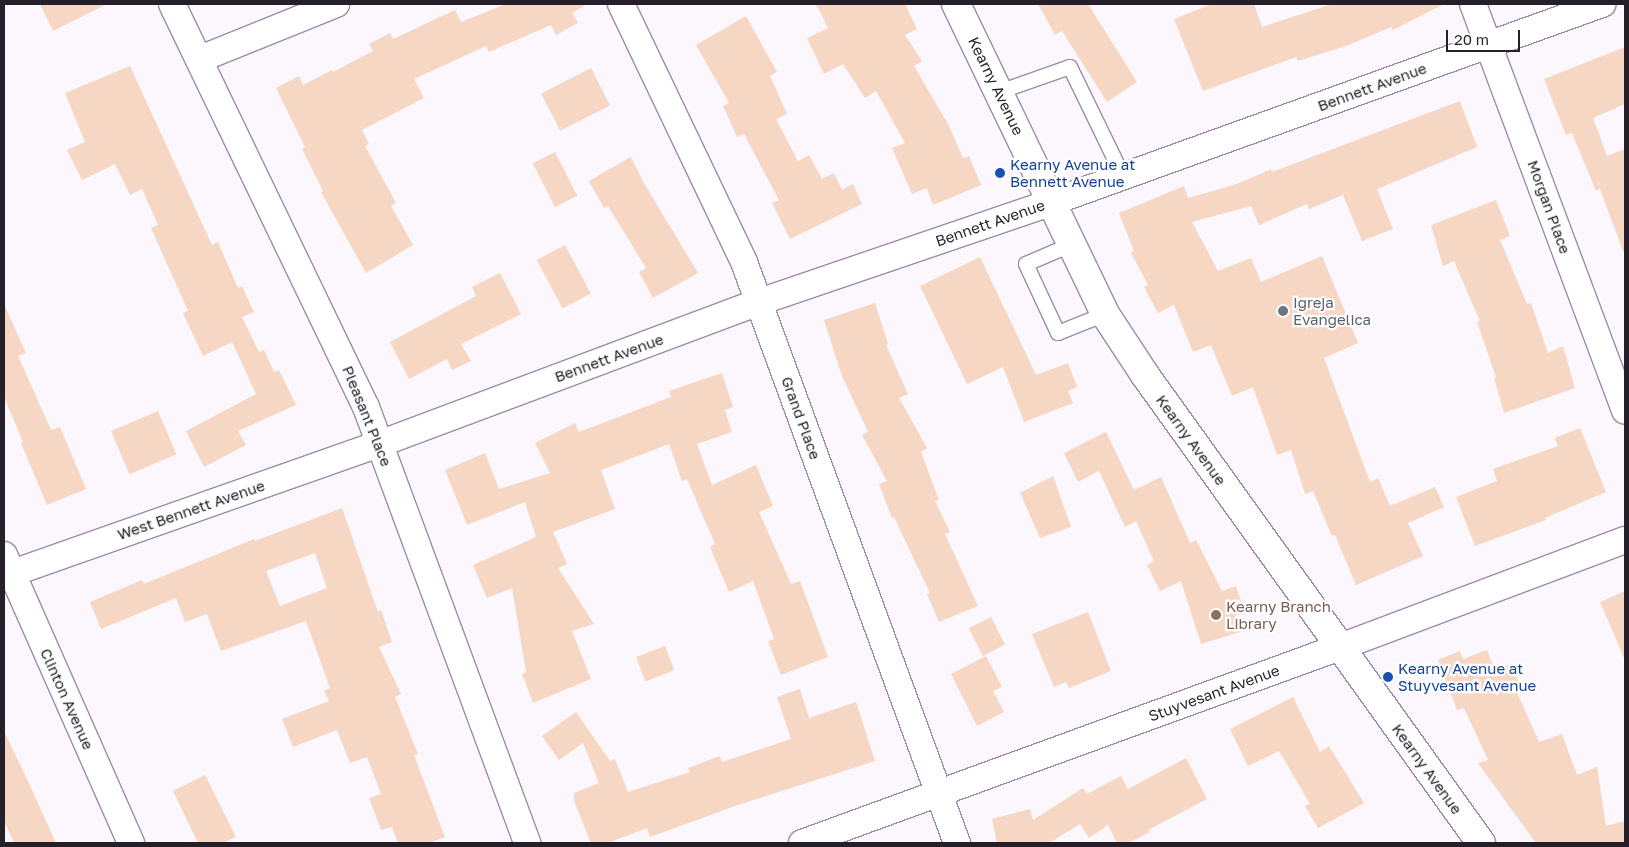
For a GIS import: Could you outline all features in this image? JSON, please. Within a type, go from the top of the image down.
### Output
[{"type":"main road","name":"Kearny Avenue","points":[[956,4],[1105,314],[1145,375],[1481,843]]},
{"type":"street","name":"Pleasant Place","points":[[172,4],[366,407],[527,843]]},
{"type":"street","points":[[200,59],[336,4]]},
{"type":"street","name":"Grand Place","points":[[621,4],[744,262],[957,843]]},
{"type":"street","name":"Morgan Place","points":[[1473,4],[1625,411]]},
{"type":"street","name":"Bennett Avenue","points":[[379,444],[759,302],[1052,202],[1602,4]]},
{"type":"street","name":"West Bennett Avenue","points":[[6,568],[379,444]]},
{"type":"street","name":"Stuyvesant Avenue","points":[[802,843],[1340,647],[1625,540]]},
{"type":"street","name":"Clinton Avenue","points":[[6,568],[131,843]]},
{"type":"lane","points":[[999,92],[1070,67],[1123,176]]},
{"type":"lane","points":[[1073,244],[1026,264],[1058,333],[1105,314]]},
{"type":"building","points":[[40,4],[107,4],[53,31]]},
{"type":"building","points":[[506,4],[587,4],[572,13],[578,23],[556,35],[551,25],[489,52],[486,46],[414,79],[424,98],[362,130],[369,144],[365,146],[396,203],[391,206],[413,245],[366,273],[321,192],[323,191],[302,149],[305,147],[276,88],[299,76],[303,85],[332,70],[333,72],[373,51],[369,44],[390,33],[393,39],[455,10],[461,22]]},
{"type":"building","points":[[816,4],[905,4],[917,29],[905,35],[922,61],[914,66],[948,124],[963,158],[969,156],[981,185],[933,205],[927,188],[912,194],[892,148],[905,143],[876,91],[865,98],[843,64],[824,74],[807,38],[828,28]]},
{"type":"building","points":[[1038,4],[1088,4],[1137,82],[1107,102],[1062,31],[1055,35]]},
{"type":"building","points":[[1212,4],[1254,4],[1262,27],[1332,4],[1444,4],[1393,30],[1391,27],[1346,46],[1298,61],[1296,57],[1203,91],[1174,19]]},
{"type":"building","points":[[746,16],[777,72],[770,76],[787,114],[776,119],[798,161],[809,155],[822,179],[834,173],[842,190],[853,184],[862,204],[790,239],[772,203],[779,200],[744,134],[737,137],[723,106],[729,103],[696,45]]},
{"type":"building","points":[[1625,47],[1625,104],[1593,118],[1607,156],[1625,149],[1625,251],[1623,251],[1600,189],[1596,191],[1572,133],[1566,135],[1544,79]]},
{"type":"building","points":[[130,66],[212,245],[218,242],[238,288],[242,286],[254,312],[242,317],[259,352],[264,350],[274,372],[279,370],[296,405],[238,431],[246,445],[204,467],[186,431],[256,394],[232,342],[203,356],[183,313],[188,311],[151,228],[158,225],[142,189],[130,195],[115,164],[82,180],[67,150],[85,142],[65,93]]},
{"type":"building","points":[[591,68],[610,105],[560,131],[541,93]]},
{"type":"building","points":[[1460,101],[1477,147],[1377,189],[1393,229],[1362,241],[1343,195],[1309,209],[1307,204],[1259,225],[1251,206],[1192,222],[1218,271],[1251,258],[1261,282],[1322,256],[1358,343],[1324,358],[1370,482],[1378,478],[1390,506],[1435,487],[1444,507],[1408,523],[1423,556],[1356,585],[1335,535],[1332,536],[1313,491],[1305,494],[1291,450],[1277,455],[1253,387],[1232,396],[1211,345],[1193,352],[1174,305],[1158,313],[1144,287],[1148,285],[1131,253],[1134,251],[1119,213],[1184,186],[1188,198],[1237,184],[1271,169],[1272,172]]},
{"type":"building","points":[[555,152],[577,196],[555,207],[533,163]]},
{"type":"building","points":[[631,157],[645,185],[698,273],[653,298],[639,272],[646,268],[608,206],[604,208],[589,181]]},
{"type":"building","points":[[1496,200],[1510,236],[1500,240],[1527,304],[1531,303],[1548,353],[1563,346],[1575,388],[1504,413],[1494,378],[1496,377],[1477,322],[1480,321],[1454,261],[1443,266],[1431,225]]},
{"type":"building","points":[[565,245],[591,294],[563,309],[537,260]]},
{"type":"building","points":[[980,257],[1036,375],[1068,363],[1077,387],[1068,391],[1073,403],[1024,422],[1003,367],[967,384],[920,286]]},
{"type":"building","points":[[500,273],[521,314],[461,344],[471,361],[452,370],[447,359],[409,379],[390,342],[476,296],[472,287]]},
{"type":"building","points":[[875,303],[888,344],[886,345],[908,394],[899,398],[927,448],[921,452],[939,500],[935,501],[950,532],[945,534],[978,606],[939,622],[927,594],[930,593],[894,517],[892,518],[879,484],[887,481],[862,435],[868,432],[842,376],[824,320]]},
{"type":"building","points":[[4,304],[26,353],[18,356],[51,430],[60,427],[86,489],[47,505],[4,397]]},
{"type":"building","points":[[722,373],[733,407],[725,410],[732,432],[697,444],[712,485],[756,465],[773,506],[759,512],[791,584],[800,581],[828,657],[781,675],[768,641],[774,639],[753,581],[729,592],[710,547],[715,544],[687,479],[682,481],[669,444],[601,470],[615,509],[553,532],[567,564],[558,568],[594,624],[572,631],[591,679],[533,703],[522,674],[526,672],[512,588],[487,598],[473,565],[536,537],[525,502],[467,525],[445,470],[485,453],[499,489],[550,473],[535,443],[575,423],[579,432],[671,397],[669,391]]},
{"type":"building","points":[[158,411],[176,454],[129,474],[111,431]]},
{"type":"building","points":[[1580,428],[1606,492],[1545,518],[1546,520],[1475,546],[1456,497],[1497,481],[1493,469],[1558,446],[1555,438]]},
{"type":"building","points":[[1106,432],[1134,490],[1161,477],[1190,543],[1196,540],[1222,591],[1236,586],[1245,613],[1235,616],[1240,632],[1201,644],[1181,581],[1160,591],[1147,565],[1154,561],[1136,521],[1125,527],[1099,471],[1078,482],[1064,453]]},
{"type":"building","points":[[1053,476],[1071,527],[1040,538],[1020,493]]},
{"type":"building","points":[[342,508],[378,612],[381,610],[392,642],[379,647],[401,694],[395,697],[418,754],[414,755],[445,837],[429,843],[398,843],[392,827],[381,830],[369,798],[381,794],[367,757],[350,763],[337,730],[293,747],[282,719],[329,701],[324,691],[330,688],[306,621],[221,651],[207,614],[185,622],[176,598],[101,629],[90,602],[142,580],[144,584],[254,539],[255,541]],"holes":[[[315,553],[327,588],[280,606],[266,571]]]},
{"type":"building","points":[[1625,591],[1625,660],[1600,602]]},
{"type":"building","points":[[1088,612],[1111,671],[1069,688],[1066,682],[1054,687],[1032,634]]},
{"type":"building","points":[[991,617],[1005,645],[983,656],[969,628]]},
{"type":"building","points":[[665,646],[674,670],[645,681],[636,657]]},
{"type":"building","points":[[1487,650],[1495,670],[1511,664],[1520,686],[1515,688],[1539,742],[1562,734],[1577,775],[1597,767],[1606,826],[1625,821],[1625,843],[1536,843],[1478,763],[1488,760],[1464,708],[1457,710],[1438,660],[1460,651],[1463,659]]},
{"type":"building","points":[[986,656],[1002,687],[993,691],[1004,712],[977,726],[951,674]]},
{"type":"building","points":[[800,689],[809,718],[856,702],[875,761],[738,805],[650,837],[647,828],[608,843],[591,843],[574,801],[574,793],[599,783],[583,743],[559,760],[542,736],[576,712],[610,761],[615,759],[628,792],[690,772],[688,768],[720,756],[722,762],[791,739],[777,697]]},
{"type":"building","points":[[1293,697],[1320,752],[1329,746],[1364,803],[1318,828],[1305,806],[1310,804],[1279,751],[1248,766],[1230,729]]},
{"type":"building","points":[[4,731],[56,843],[14,843],[4,821]]},
{"type":"building","points":[[1186,758],[1207,799],[1148,830],[1150,832],[1128,843],[1117,843],[1108,825],[1089,838],[1080,824],[1049,843],[997,843],[992,819],[1030,809],[1033,820],[1083,788],[1087,794],[1121,776],[1128,789]]},
{"type":"building","points":[[205,775],[236,837],[223,843],[198,843],[173,791]]},
{"type":"place","name":"Kearny Avenue at Bennett Avenue","points":[[1000,173]]},
{"type":"place","name":"Igreja Evangelica","points":[[1283,311]]},
{"type":"place","name":"Kearny Branch Library","points":[[1216,615]]},
{"type":"place","name":"Kearny Avenue at Stuyvesant Avenue","points":[[1388,677]]}]
